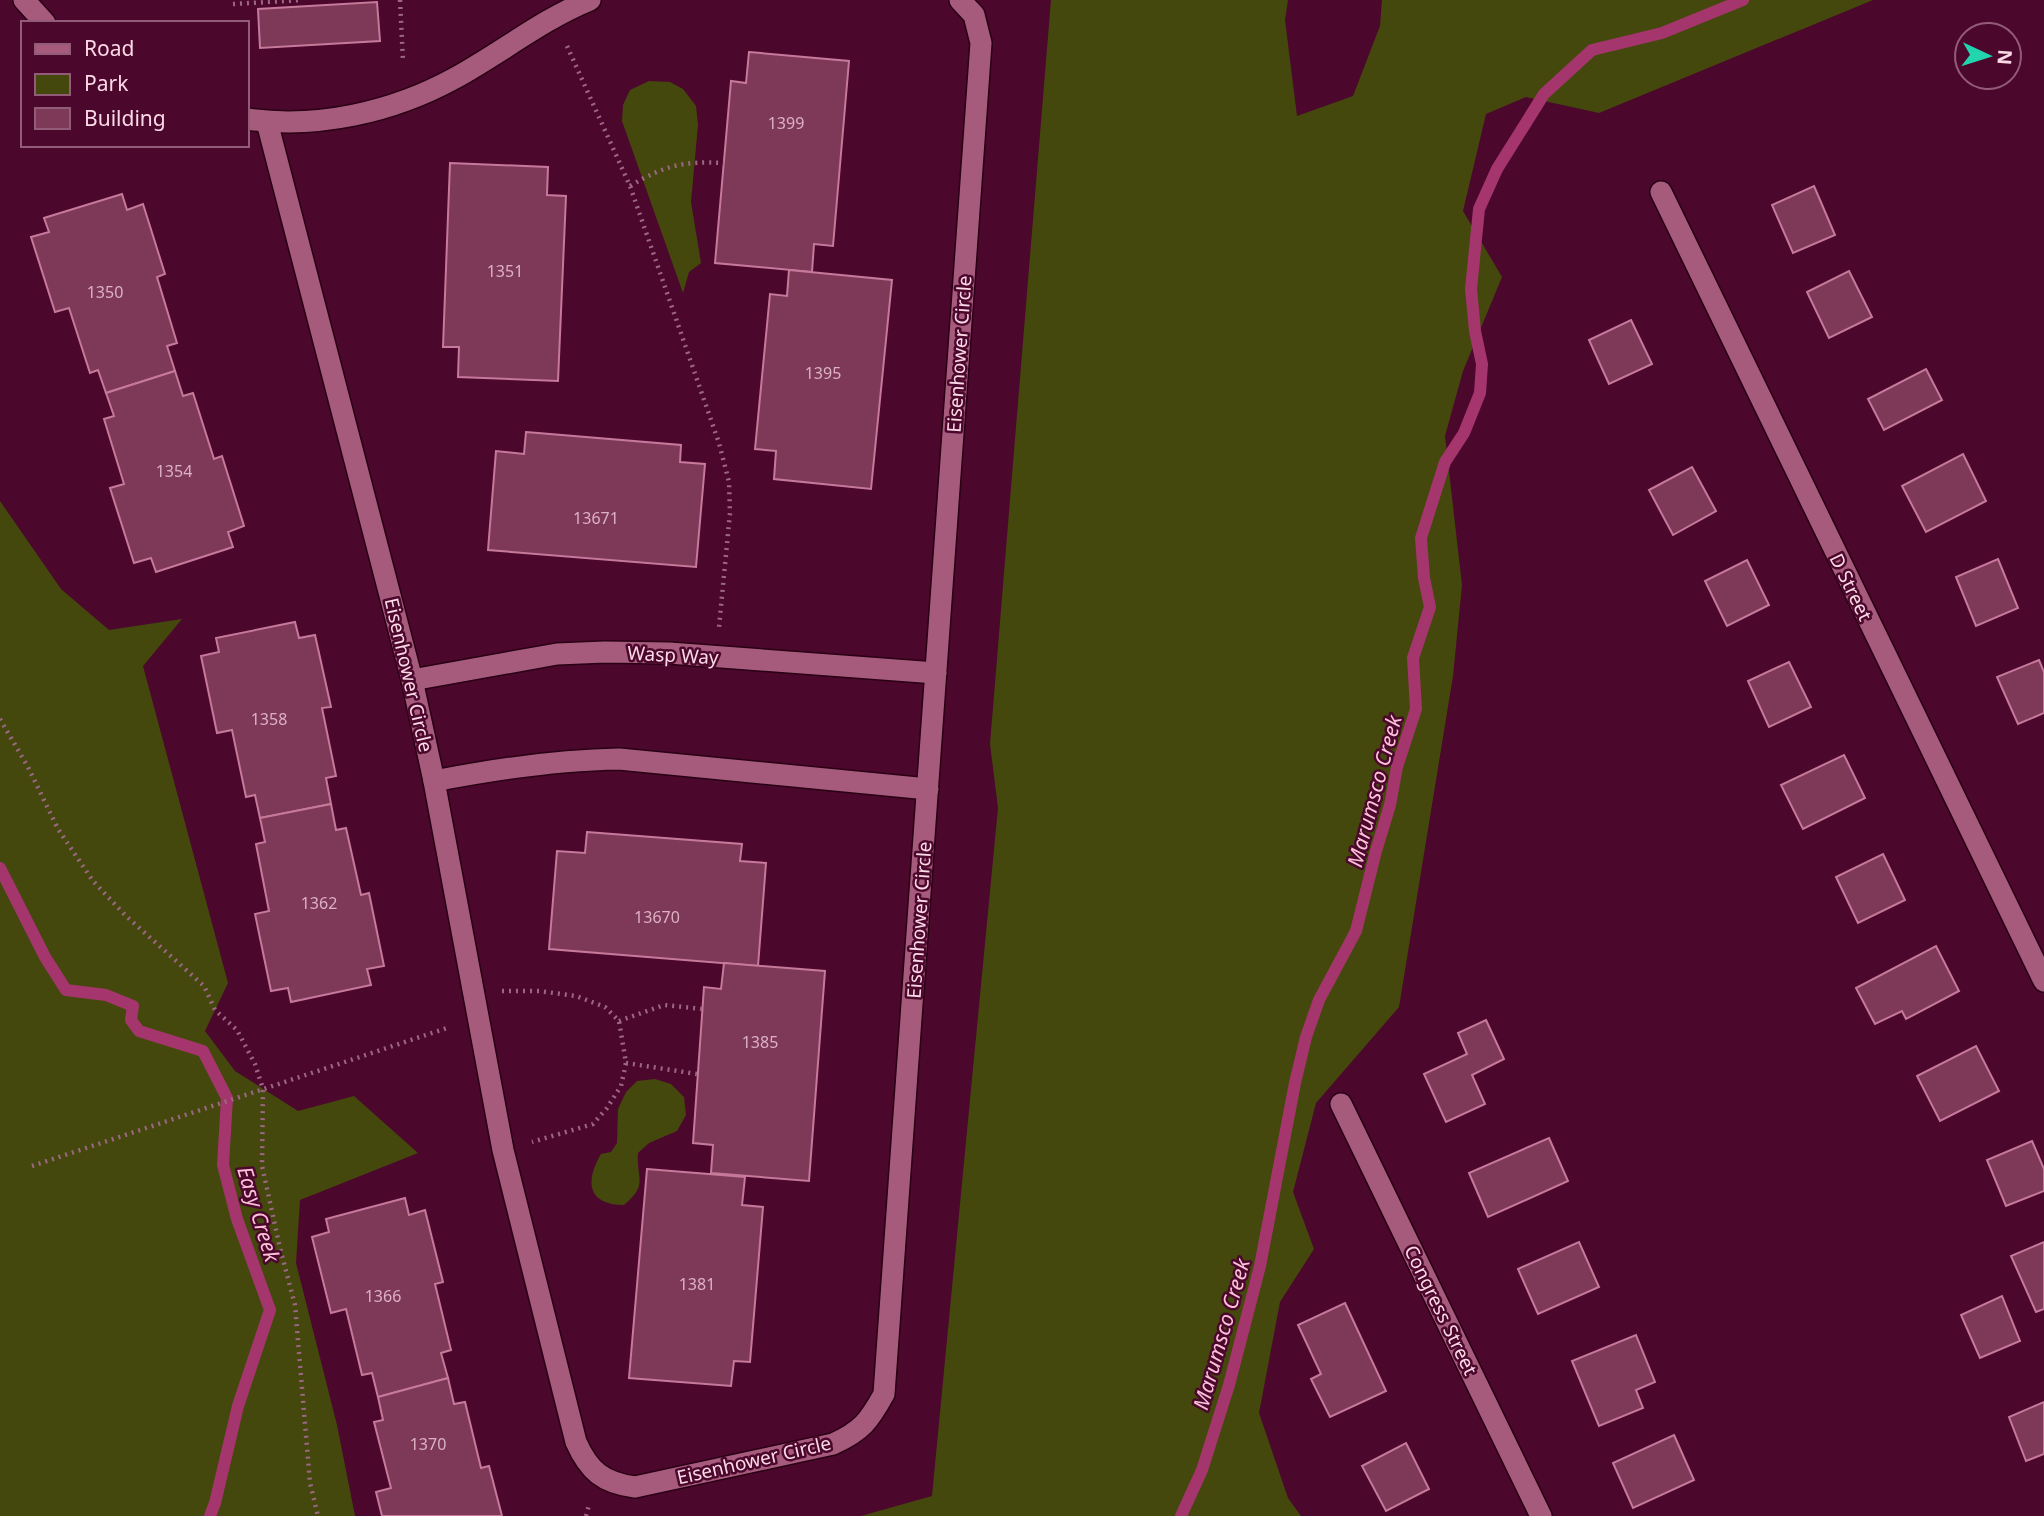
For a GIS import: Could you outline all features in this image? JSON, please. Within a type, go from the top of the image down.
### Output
[{"type":"street","points":[[24,0],[42,21]]},
{"type":"street","name":"Eisenhower Circle","points":[[590,0],[554,17],[456,78],[405,103],[312,121],[257,120],[412,680],[434,781],[503,1150],[576,1442],[583,1459],[596,1473],[617,1485],[635,1487],[833,1444],[855,1434],[871,1417],[884,1394],[981,43],[974,15],[960,0]]},
{"type":"street","name":"D Street","points":[[1661,192],[2044,981]]},
{"type":"street","name":"Wasp Way","points":[[412,680],[557,654],[669,653],[936,673]]},
{"type":"street","points":[[434,781],[505,767],[576,760],[619,760],[928,789]]},
{"type":"street","name":"Congress Street","points":[[1341,1104],[1541,1516]]},
{"type":"path","points":[[233,4],[302,0]]},
{"type":"path","points":[[400,0],[403,61]]},
{"type":"path","points":[[554,17],[630,186],[719,443],[729,482],[730,513],[715,657]]},
{"type":"path","points":[[630,186],[655,172],[681,163],[724,163]]},
{"type":"path","points":[[0,719],[28,767],[58,830],[93,881],[126,916],[204,986],[215,1010],[237,1030],[255,1064],[263,1090],[262,1166],[295,1305],[310,1483],[318,1516]]},
{"type":"path","points":[[473,991],[539,991],[576,996],[605,1007],[619,1021],[626,1063],[621,1086],[593,1124],[503,1150]]},
{"type":"path","points":[[619,1021],[664,1005],[703,1009]]},
{"type":"path","points":[[32,1166],[478,1018]]},
{"type":"path","points":[[626,1063],[697,1074]]},
{"type":"green space","points":[[1051,0],[1288,0],[1285,20],[1297,116],[1353,96],[1380,26],[1382,0],[1873,0],[1599,113],[1526,97],[1486,114],[1463,211],[1502,277],[1463,371],[1445,436],[1462,585],[1453,676],[1399,1007],[1316,1103],[1293,1192],[1314,1249],[1280,1302],[1259,1413],[1288,1498],[1301,1516],[861,1516],[932,1496],[998,808],[990,744]]},
{"type":"green space","points":[[649,81],[670,82],[683,89],[696,106],[698,125],[691,202],[701,263],[689,272],[683,293],[622,121],[623,105],[630,90]]},
{"type":"green space","points":[[0,501],[61,589],[109,630],[182,619],[143,666],[228,983],[205,1031],[235,1071],[298,1111],[354,1096],[418,1153],[300,1200],[296,1263],[337,1425],[355,1516],[0,1516]]},
{"type":"green space","points":[[655,1079],[671,1084],[684,1097],[686,1115],[677,1131],[649,1143],[638,1153],[640,1181],[632,1198],[624,1205],[603,1201],[596,1196],[591,1182],[601,1154],[611,1152],[617,1143],[618,1109],[626,1092],[637,1081]]},
{"type":"building","points":[[377,2],[380,41],[260,48],[258,9]]},
{"type":"building","points":[[749,52],[849,61],[833,246],[814,244],[812,272],[715,263],[731,81],[746,83]]},
{"type":"building","points":[[450,163],[548,167],[547,195],[566,196],[558,381],[458,377],[459,347],[443,347]]},
{"type":"building","points":[[1814,186],[1835,235],[1793,253],[1772,205]]},
{"type":"building","points":[[122,194],[127,210],[143,204],[165,274],[157,277],[177,343],[167,346],[175,371],[106,393],[98,370],[90,373],[69,308],[55,312],[31,237],[49,232],[44,218]]},
{"type":"building","points":[[789,270],[892,280],[871,489],[774,479],[776,451],[755,449],[770,294],[787,296]]},
{"type":"building","points":[[1849,271],[1872,317],[1829,338],[1807,292]]},
{"type":"building","points":[[1631,320],[1652,364],[1609,384],[1589,340]]},
{"type":"building","points":[[1926,369],[1942,400],[1884,430],[1868,399]]},
{"type":"building","points":[[175,371],[183,396],[193,393],[214,459],[222,456],[244,526],[228,532],[233,547],[156,572],[151,558],[134,563],[110,488],[124,484],[104,419],[114,416],[106,393]]},
{"type":"building","points":[[526,432],[681,445],[680,462],[705,464],[696,567],[488,550],[496,451],[524,454]]},
{"type":"building","points":[[1963,454],[1986,501],[1926,532],[1902,486]]},
{"type":"building","points":[[1692,467],[1716,511],[1673,535],[1649,490]]},
{"type":"building","points":[[1998,559],[2018,608],[1976,626],[1956,577]]},
{"type":"building","points":[[1747,560],[1769,605],[1727,626],[1705,581]]},
{"type":"building","points":[[295,622],[299,638],[315,635],[331,707],[322,708],[336,776],[326,778],[331,804],[260,818],[255,795],[246,797],[232,730],[217,733],[201,656],[219,652],[216,638]]},
{"type":"building","points":[[2039,660],[2044,672],[2044,713],[2018,724],[1997,677]]},
{"type":"building","points":[[1789,662],[1811,707],[1769,727],[1748,681]]},
{"type":"building","points":[[1844,755],[1865,798],[1803,829],[1781,785]]},
{"type":"building","points":[[331,804],[336,830],[346,828],[361,895],[369,893],[384,966],[367,969],[371,985],[291,1002],[288,988],[271,991],[255,914],[269,911],[256,844],[265,842],[260,818]]},
{"type":"building","points":[[587,832],[742,844],[740,861],[766,863],[758,966],[549,949],[557,851],[585,853]]},
{"type":"building","points":[[1883,854],[1905,900],[1858,923],[1836,877]]},
{"type":"building","points":[[1936,946],[1959,991],[1906,1019],[1902,1011],[1875,1024],[1856,988]]},
{"type":"building","points":[[724,963],[825,971],[809,1181],[711,1173],[713,1145],[693,1143],[704,987],[721,989]]},
{"type":"building","points":[[1486,1020],[1504,1059],[1472,1075],[1485,1104],[1446,1122],[1424,1074],[1467,1054],[1458,1033]]},
{"type":"building","points":[[1976,1046],[1999,1091],[1940,1121],[1917,1076]]},
{"type":"building","points":[[1549,1138],[1568,1181],[1488,1217],[1469,1173]]},
{"type":"building","points":[[2032,1141],[2044,1169],[2044,1191],[2006,1206],[1987,1160]]},
{"type":"building","points":[[647,1169],[745,1177],[742,1205],[763,1207],[750,1362],[734,1361],[731,1386],[629,1378]]},
{"type":"building","points":[[405,1198],[409,1215],[425,1210],[443,1282],[435,1284],[451,1350],[441,1353],[448,1378],[378,1397],[372,1373],[362,1375],[346,1309],[331,1313],[312,1237],[329,1232],[326,1219]]},
{"type":"building","points":[[1579,1242],[1599,1287],[1538,1314],[1518,1269]]},
{"type":"building","points":[[2044,1242],[2044,1309],[2036,1312],[2011,1256]]},
{"type":"building","points":[[2002,1296],[2020,1341],[1980,1358],[1961,1315]]},
{"type":"building","points":[[1345,1303],[1386,1391],[1330,1417],[1311,1379],[1321,1374],[1298,1325]]},
{"type":"building","points":[[1636,1335],[1655,1382],[1636,1390],[1643,1408],[1599,1426],[1572,1361]]},
{"type":"building","points":[[448,1378],[454,1404],[465,1402],[481,1468],[489,1466],[502,1516],[382,1516],[376,1492],[391,1488],[374,1422],[383,1420],[378,1397]]},
{"type":"building","points":[[2044,1402],[2044,1454],[2026,1461],[2009,1417]]},
{"type":"building","points":[[1674,1435],[1694,1480],[1633,1508],[1613,1463]]},
{"type":"building","points":[[1406,1443],[1429,1489],[1386,1511],[1362,1466]]},
{"type":"waterway","name":"Marumsco Creek","points":[[1181,1516],[1202,1470],[1229,1385],[1260,1266],[1306,1037],[1319,1000],[1356,931],[1390,805],[1397,767],[1416,709],[1413,658],[1430,607],[1424,578],[1421,538],[1445,462],[1464,433],[1480,393],[1482,364],[1475,331],[1471,289],[1479,209],[1497,169],[1544,94],[1592,50],[1662,33],[1743,0]]},
{"type":"waterway","name":"Easy Creek","points":[[0,868],[45,957],[66,990],[106,995],[133,1006],[131,1020],[139,1031],[203,1051],[227,1098],[223,1165],[237,1219],[270,1310],[238,1406],[210,1516]]}]
